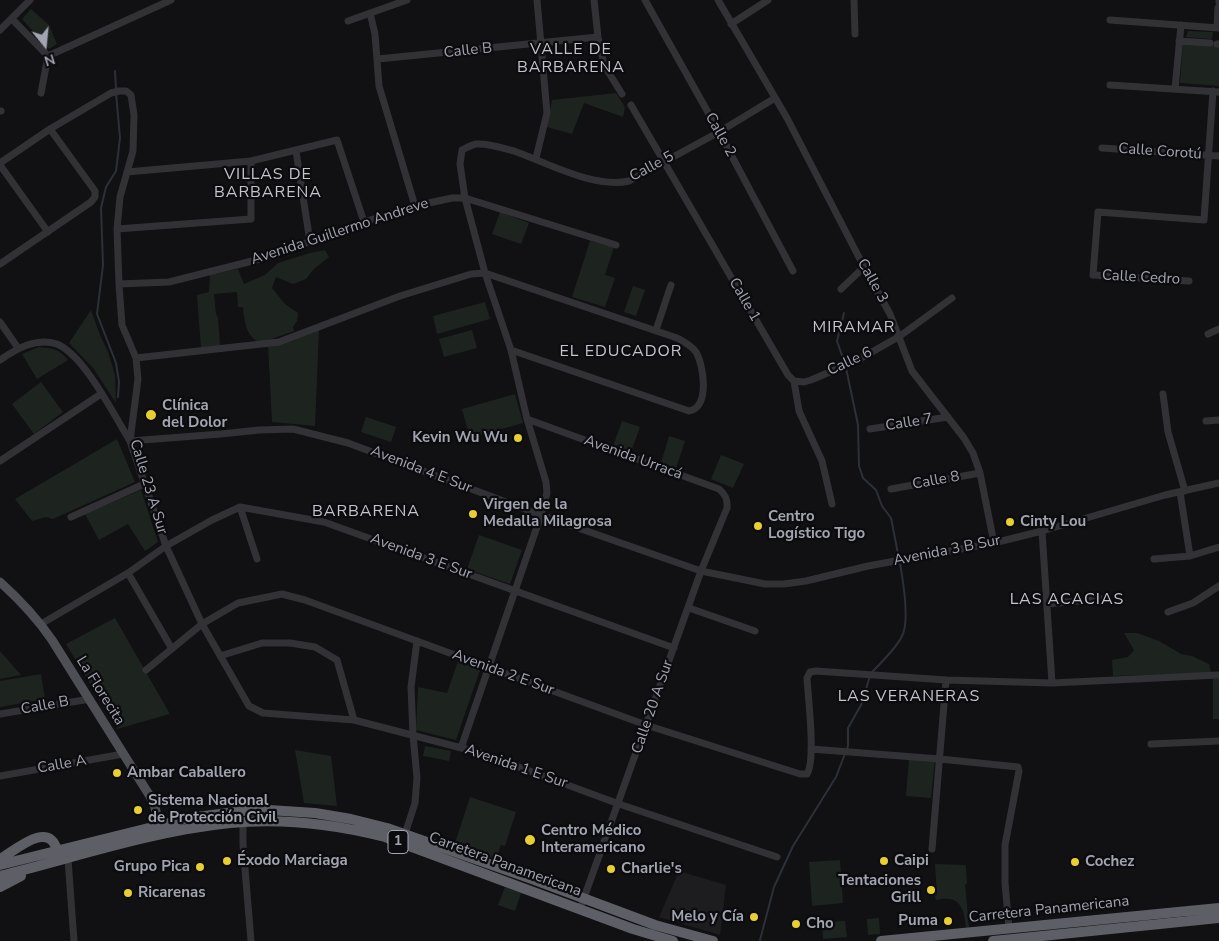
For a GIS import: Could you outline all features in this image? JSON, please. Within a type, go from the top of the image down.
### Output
[{"type":"highway","name":"Carretera Panamericana","points":[[0,866],[57,850],[190,818],[243,811],[296,811],[351,819],[405,834],[582,904],[633,928],[673,941]]},
{"type":"highway","points":[[190,818],[236,818],[243,823],[253,816],[296,811]]},
{"type":"highway","name":"Carretera Panamericana","points":[[0,876],[182,831],[243,823],[325,824],[385,837],[582,904],[713,941]]},
{"type":"highway","points":[[0,859],[36,837],[50,839],[54,842],[57,850],[54,856],[0,876]]},
{"type":"highway","points":[[0,887],[11,880],[55,862]]},
{"type":"highway","name":"Carretera Panamericana","points":[[881,941],[1201,909],[1219,909]]},
{"type":"highway","points":[[991,930],[1011,932],[1046,931],[1056,938],[1063,929],[1121,918]]},
{"type":"highway","name":"Carretera Panamericana","points":[[993,941],[1056,938],[1219,918]]},
{"type":"main road","name":"La Florecita","points":[[1,584],[23,602],[41,624],[153,801],[160,825]]},
{"type":"street","points":[[0,30],[30,0]]},
{"type":"street","points":[[48,56],[171,0]]},
{"type":"street","points":[[348,21],[408,0]]},
{"type":"street","points":[[536,158],[548,113],[537,0]]},
{"type":"street","points":[[594,0],[598,37],[604,65],[622,94]]},
{"type":"street","name":"Calle 2","points":[[645,0],[719,132],[793,271]]},
{"type":"street","name":"Calle 3","points":[[718,0],[775,98],[890,314],[900,336],[912,372],[948,417],[973,453],[980,473],[994,543]]},
{"type":"street","points":[[731,24],[768,0]]},
{"type":"street","points":[[854,0],[855,34]]},
{"type":"street","points":[[1110,20],[1218,28],[1218,3]]},
{"type":"street","points":[[370,13],[375,34],[379,86],[415,206]]},
{"type":"street","points":[[12,19],[48,56]]},
{"type":"street","points":[[1175,89],[1181,25]]},
{"type":"street","name":"Calle B","points":[[378,59],[598,37]]},
{"type":"street","points":[[1179,41],[1215,44]]},
{"type":"street","points":[[41,93],[48,56]]},
{"type":"street","points":[[1110,85],[1216,91],[1207,156]]},
{"type":"street","name":"Calle 23 A Sur","points":[[50,129],[111,93],[126,91],[131,95],[134,115],[133,151],[120,197],[117,229],[122,325],[136,358],[138,379],[130,441],[166,546],[202,624],[249,706]]},
{"type":"street","name":"Calle 5","points":[[465,198],[460,164],[462,150],[475,144],[497,146],[536,158],[592,180],[618,183],[629,181],[719,132],[775,98]]},
{"type":"street","name":"Calle 1","points":[[631,105],[788,375],[794,381],[800,411],[822,460],[832,504]]},
{"type":"street","points":[[0,264],[48,232],[91,202],[95,194],[95,191],[50,129],[0,164],[48,232]]},
{"type":"street","points":[[127,172],[251,161],[337,140],[364,222]]},
{"type":"street","name":"Calle Corotú","points":[[1102,148],[1219,156]]},
{"type":"street","points":[[296,151],[310,242]]},
{"type":"street","name":"Calle Cedro","points":[[1189,281],[1093,275],[1098,212],[1204,220],[1207,156]]},
{"type":"street","points":[[117,229],[250,219],[251,161]]},
{"type":"street","name":"Avenida Guillermo Andreve","points":[[119,284],[169,282],[264,258],[364,222],[415,206],[452,198],[465,198],[616,245]]},
{"type":"street","points":[[461,748],[515,591],[540,515],[547,487],[511,350],[485,273],[465,198]]},
{"type":"street","points":[[841,289],[864,267]]},
{"type":"street","points":[[136,358],[278,342],[400,296],[472,274],[485,273],[677,338],[688,344],[695,351],[704,376],[704,384],[698,406],[694,410],[686,410],[511,350]]},
{"type":"street","points":[[656,330],[670,285]]},
{"type":"street","name":"Calle 6","points":[[794,381],[804,382],[811,380],[850,363],[900,336],[952,298]]},
{"type":"street","points":[[0,322],[18,348]]},
{"type":"street","points":[[1208,334],[1219,329]]},
{"type":"street","points":[[0,360],[18,348],[45,342],[65,348],[79,362],[130,441]]},
{"type":"street","points":[[0,461],[101,394]]},
{"type":"street","points":[[1163,394],[1168,432],[1183,492],[1190,556]]},
{"type":"street","name":"Calle 7","points":[[870,429],[948,417]]},
{"type":"street","name":"Avenida Urracá","points":[[528,419],[719,489],[726,497],[727,507]]},
{"type":"street","points":[[1206,421],[1219,420]]},
{"type":"street","name":"Avenida 4 E Sur","points":[[130,441],[258,430],[293,429],[348,443],[540,515],[702,571]]},
{"type":"street","name":"Calle 8","points":[[891,489],[980,473]]},
{"type":"street","name":"Avenida 3 B Sur","points":[[702,571],[765,584],[806,581],[868,566],[994,543],[1042,532],[1082,518],[1219,483]]},
{"type":"street","points":[[71,517],[144,484]]},
{"type":"street","points":[[41,624],[128,573],[166,546],[212,520],[240,507],[257,559]]},
{"type":"street","name":"Avenida 3 E Sur","points":[[240,507],[324,522],[674,648]]},
{"type":"street","name":"Calle 20 A Sur","points":[[582,904],[702,571],[727,507]]},
{"type":"street","points":[[1042,532],[1052,684]]},
{"type":"street","points":[[1154,559],[1190,556],[1219,547]]},
{"type":"street","points":[[128,573],[172,649]]},
{"type":"street","points":[[1168,612],[1194,603],[1219,586]]},
{"type":"street","name":"Avenida 2 E Sur","points":[[146,670],[202,624],[238,603],[282,594],[305,600],[646,725],[800,774],[806,774],[810,769],[811,749]]},
{"type":"street","points":[[1047,604],[1101,599]]},
{"type":"street","points":[[689,608],[754,631]]},
{"type":"street","points":[[405,834],[415,803],[417,778],[413,735],[412,687],[417,641]]},
{"type":"street","points":[[220,656],[262,643],[290,643],[315,647],[337,660],[354,720]]},
{"type":"street","points":[[1009,928],[1005,883],[1005,845],[1018,768],[940,759],[811,749],[807,678],[810,672],[816,670],[946,680],[1052,684],[1219,675]]},
{"type":"street","points":[[932,848],[946,680]]},
{"type":"street","name":"Calle B","points":[[0,714],[90,699]]},
{"type":"street","name":"Avenida 1 E Sur","points":[[249,706],[263,713],[354,720],[480,753],[619,804],[777,857]]},
{"type":"street","points":[[1151,744],[1219,741]]},
{"type":"street","name":"Calle A","points":[[0,776],[123,754]]},
{"type":"street","points":[[243,823],[251,941]]},
{"type":"street","points":[[68,859],[74,941]]},
{"type":"shaded area","points":[[31,9],[49,25],[57,44],[49,49],[22,19]]},
{"type":"shaded area","points":[[1188,31],[1213,32],[1212,39],[1186,37]]},
{"type":"shaded area","points":[[1183,43],[1219,46],[1219,86],[1180,83]]},
{"type":"shaded area","points":[[616,93],[625,107],[623,117],[584,103],[572,134],[547,127],[552,100]]},
{"type":"shaded area","points":[[500,212],[529,223],[521,244],[492,234]]},
{"type":"shaded area","name":"EL EDUCADOR","points":[[590,241],[614,247],[605,275],[615,278],[605,307],[572,297]]},
{"type":"shaded area","points":[[325,250],[329,257],[314,269],[306,279],[293,284],[276,277],[272,288],[285,304],[298,313],[297,321],[293,327],[294,331],[260,343],[255,340],[247,328],[243,307],[238,307],[237,292],[214,294],[220,346],[201,348],[197,295],[209,292],[210,275],[238,269],[244,284],[265,275],[278,263]]},
{"type":"shaded area","points":[[633,286],[645,290],[636,316],[624,312]]},
{"type":"shaded area","points":[[485,302],[490,319],[437,334],[433,316]]},
{"type":"shaded area","points":[[91,310],[115,375],[116,403],[93,368],[69,343]]},
{"type":"shaded area","points":[[319,329],[315,426],[272,422],[268,345]]},
{"type":"shaded area","points":[[472,330],[477,348],[444,357],[439,339]]},
{"type":"shaded area","points":[[39,347],[62,353],[68,360],[37,379],[22,354]]},
{"type":"shaded area","points":[[41,382],[63,412],[34,434],[12,404]]},
{"type":"shaded area","points":[[515,394],[523,423],[470,438],[462,409]]},
{"type":"shaded area","points":[[366,417],[396,427],[391,442],[361,432]]},
{"type":"shaded area","points":[[622,421],[640,427],[631,452],[613,446]]},
{"type":"shaded area","points":[[669,436],[685,441],[676,468],[661,463]]},
{"type":"shaded area","points":[[117,439],[135,482],[53,519],[46,517],[32,521],[15,499]]},
{"type":"shaded area","points":[[721,455],[744,464],[733,488],[711,479]]},
{"type":"shaded area","points":[[141,490],[158,542],[145,551],[128,524],[99,540],[85,514]]},
{"type":"shaded area","points":[[479,535],[522,550],[510,584],[467,569]]},
{"type":"shaded area","points":[[115,618],[170,714],[117,729],[66,644]]},
{"type":"shaded area","points":[[1124,633],[1137,633],[1159,641],[1181,654],[1192,656],[1209,664],[1211,673],[1113,676],[1112,660],[1128,657],[1134,650]]},
{"type":"shaded area","points":[[0,651],[21,675],[0,679]]},
{"type":"shaded area","points":[[458,661],[480,670],[456,740],[416,730],[418,687],[447,693]]},
{"type":"shaded area","points":[[41,674],[45,699],[0,707],[0,681]]},
{"type":"shaded area","points":[[1219,678],[1219,719],[1213,719],[1213,679]]},
{"type":"shaded area","points":[[425,746],[451,751],[449,761],[423,756]]},
{"type":"shaded area","points":[[295,750],[331,756],[337,806],[304,803]]},
{"type":"shaded area","points":[[909,759],[935,761],[931,798],[906,796]]},
{"type":"shaded area","points":[[470,797],[516,812],[505,846],[501,845],[496,859],[454,846]]},
{"type":"shaded area","points":[[840,860],[843,903],[812,906],[809,862]]},
{"type":"shaded area","points":[[935,864],[966,865],[967,884],[965,884],[969,927],[966,928],[964,914],[959,904],[950,899],[936,900]]},
{"type":"shaded area","points":[[679,871],[726,885],[720,935],[659,917]]},
{"type":"shaded area","points":[[505,887],[521,893],[515,911],[498,905]]},
{"type":"shaded area","points":[[879,918],[880,934],[868,935],[867,919]]},
{"type":"shaded area","points":[[845,921],[847,937],[823,939],[822,922]]},
{"type":"waterway","points":[[115,71],[116,89]]},
{"type":"waterway","points":[[116,93],[120,138],[116,171],[106,187],[101,208],[103,265],[97,314],[116,363],[119,382],[118,397]]},
{"type":"waterway","points":[[844,313],[837,341],[845,364]]},
{"type":"waterway","points":[[846,368],[858,425],[859,466],[863,478],[876,490],[882,506],[891,518],[899,559]]},
{"type":"waterway","points":[[872,672],[897,644],[904,629],[905,600],[900,563]]},
{"type":"waterway","points":[[760,940],[774,887],[793,846],[836,777],[848,746],[848,728],[861,705],[870,676]]},
{"type":"place","name":"Clínica del Dolor","points":[[151,415]]},
{"type":"place","name":"Kevin Wu Wu","points":[[518,438]]},
{"type":"place","name":"Virgen de la Medalla Milagrosa","points":[[473,514]]},
{"type":"place","name":"Cinty Lou","points":[[1010,522]]},
{"type":"place","name":"Centro Logístico Tigo","points":[[758,526]]},
{"type":"place","name":"Ambar Caballero","points":[[117,773]]},
{"type":"place","name":"Sistema Nacional de Protección Civil","points":[[138,810]]},
{"type":"place","name":"Centro Médico Interamericano","points":[[530,840]]},
{"type":"place","name":"Éxodo Marciaga","points":[[227,861]]},
{"type":"place","name":"Caipi","points":[[884,861]]},
{"type":"place","name":"Cochez","points":[[1075,862]]},
{"type":"place","name":"Grupo Pica","points":[[200,867]]},
{"type":"place","name":"Charlie's","points":[[611,869]]},
{"type":"place","name":"Tentaciones Grill","points":[[931,890]]},
{"type":"place","name":"Ricarenas","points":[[128,893]]},
{"type":"place","name":"Melo y Cía","points":[[754,917]]},
{"type":"place","name":"Puma","points":[[948,921]]},
{"type":"place","name":"Cho","points":[[796,924]]},
{"type":"district","name":"VALLE DE BARBARENA","points":[[571,59]]},
{"type":"district","name":"VILLAS DE BARBARENA","points":[[268,184]]},
{"type":"district","name":"MIRAMAR","points":[[854,328]]},
{"type":"district","name":"EL EDUCADOR","points":[[621,352]]},
{"type":"district","name":"BARBARENA","points":[[366,512]]},
{"type":"district","name":"LAS ACACIAS","points":[[1067,600]]},
{"type":"district","name":"LAS VERANERAS","points":[[909,697]]}]
